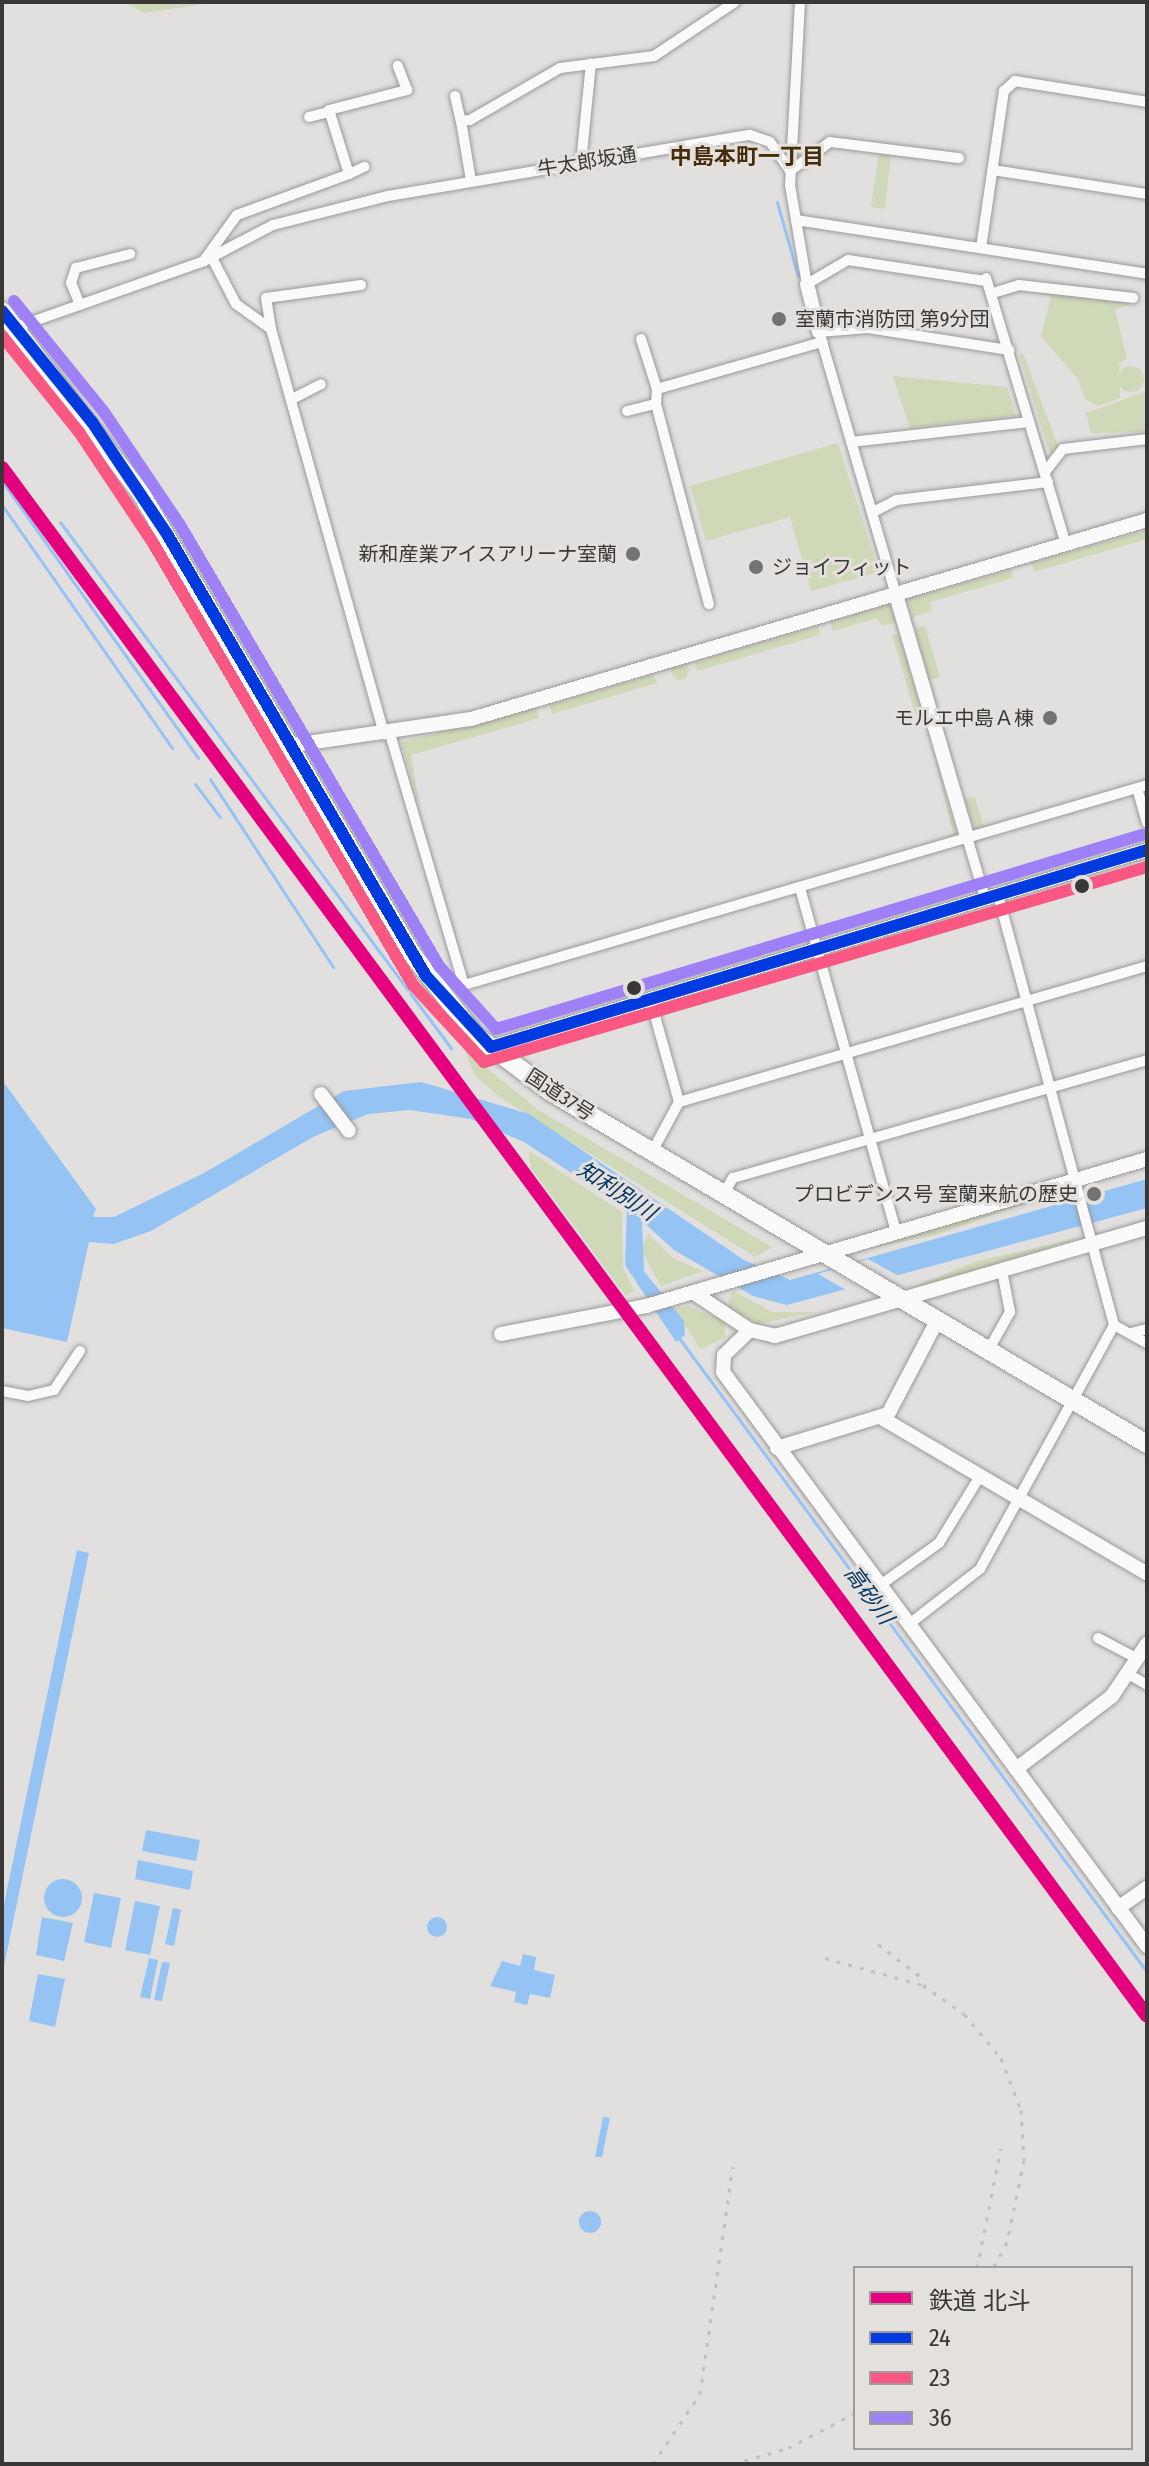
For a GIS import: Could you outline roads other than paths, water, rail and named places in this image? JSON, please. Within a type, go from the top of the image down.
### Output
[{"type":"highway","name":"国道37号","points":[[2,311],[125,469],[294,745],[426,976],[491,1047],[723,1195],[1147,1444]]},
{"type":"street","points":[[461,121],[560,68],[654,56],[735,2]]},
{"type":"street","points":[[800,2],[790,171],[807,284],[967,837],[992,896],[1027,1001],[1114,1325],[1071,1399],[1022,1501],[980,1569],[908,1625]]},
{"type":"street","points":[[581,163],[591,63]]},
{"type":"street","points":[[309,117],[407,90],[398,66]]},
{"type":"street","points":[[981,248],[1004,91],[1015,81],[1147,102]]},
{"type":"street","points":[[455,96],[471,181]]},
{"type":"street","points":[[329,112],[349,174]]},
{"type":"street","name":"牛太郎坂通","points":[[208,259],[305,215],[471,181],[750,135],[770,142],[790,171]]},
{"type":"street","points":[[790,171],[830,142],[959,158]]},
{"type":"street","points":[[17,327],[208,259],[237,215],[364,167]]},
{"type":"street","points":[[993,170],[1147,194]]},
{"type":"street","points":[[796,220],[1147,274]]},
{"type":"street","points":[[80,305],[71,283],[76,268],[130,254]]},
{"type":"street","points":[[208,259],[236,304],[271,329]]},
{"type":"street","points":[[807,284],[848,260],[986,279],[993,293],[1066,544]]},
{"type":"street","points":[[361,285],[266,298],[271,329],[294,398],[387,734],[464,985],[1142,787],[1147,823]]},
{"type":"street","points":[[993,293],[1019,285],[1133,298]]},
{"type":"street","points":[[657,389],[821,337],[868,328],[1009,350]]},
{"type":"street","points":[[641,339],[657,389],[656,404],[709,604]]},
{"type":"street","points":[[294,398],[321,384]]},
{"type":"street","points":[[627,411],[656,404]]},
{"type":"street","points":[[851,442],[1029,422]]},
{"type":"street","points":[[873,512],[897,500],[1046,477],[1063,449],[1147,439]]},
{"type":"street","points":[[294,745],[387,734],[471,719],[1147,520]]},
{"type":"street","points":[[491,1047],[1147,850]]},
{"type":"street","points":[[800,888],[819,947],[896,1232]]},
{"type":"street","points":[[679,1102],[1147,966]]},
{"type":"street","points":[[650,998],[679,1102],[652,1152]]},
{"type":"street","points":[[723,1195],[733,1178],[1147,1060]]},
{"type":"street","points":[[321,1094],[349,1131]]},
{"type":"street","points":[[501,1334],[646,1306],[694,1293],[1147,1159]]},
{"type":"street","points":[[694,1293],[750,1330],[775,1336],[1147,1228]]},
{"type":"street","points":[[988,1351],[1010,1312],[1002,1271]]},
{"type":"street","points":[[777,1448],[884,1415],[937,1321]]},
{"type":"street","points":[[1114,1325],[1147,1343]]},
{"type":"street","points":[[1131,1333],[1147,1329]]},
{"type":"street","points":[[750,1330],[720,1364],[777,1448],[1147,1946]]},
{"type":"street","points":[[2,1391],[28,1396],[54,1390],[80,1351]]},
{"type":"street","points":[[884,1415],[980,1476],[1147,1574]]},
{"type":"street","points":[[879,1586],[939,1543],[980,1476]]},
{"type":"street","points":[[1098,1638],[1138,1659]]},
{"type":"street","points":[[1016,1769],[1130,1675],[1147,1644]]},
{"type":"street","points":[[1130,1675],[1147,1685]]},
{"type":"street","points":[[1118,1908],[1147,1888]]},
{"type":"water","name":"知利別川","points":[[2,1080],[96,1209],[93,1217],[114,1217],[204,1173],[344,1091],[421,1082],[529,1114],[744,1260],[790,1280],[1147,1179],[1147,1208],[787,1305],[753,1296],[674,1250],[642,1221],[644,1271],[684,1321],[685,1335],[676,1342],[625,1265],[627,1209],[524,1142],[471,1119],[410,1110],[368,1114],[315,1136],[151,1231],[114,1244],[89,1242],[67,1342],[2,1328]]},
{"type":"water","points":[[77,1550],[89,1553],[2,1976],[2,1914]]},
{"type":"water","points":[[146,1830],[200,1840],[196,1861],[142,1851]]},
{"type":"water","points":[[138,1860],[193,1871],[190,1890],[135,1879]]},
{"type":"water","points":[[63,1879],[76,1885],[82,1898],[76,1911],[63,1917],[50,1911],[44,1898],[50,1885]]},
{"type":"water","points":[[94,1893],[121,1898],[111,1948],[84,1942]]},
{"type":"water","points":[[135,1901],[160,1906],[150,1955],[125,1950]]},
{"type":"water","points":[[173,1908],[181,1910],[174,1946],[165,1944]]},
{"type":"water","points":[[42,1917],[73,1923],[64,1961],[36,1955]]},
{"type":"water","points":[[437,1917],[444,1920],[447,1927],[444,1934],[437,1937],[430,1934],[427,1927],[430,1920]]},
{"type":"water","points":[[523,1954],[536,1957],[534,1970],[555,1975],[550,1998],[530,1994],[527,2005],[514,2002],[516,1992],[490,1986],[502,1961],[520,1966]]},
{"type":"water","points":[[149,1958],[158,1960],[150,1999],[140,1997]]},
{"type":"water","points":[[162,1962],[170,1963],[162,2001],[154,2000]]},
{"type":"water","points":[[38,1974],[65,1979],[55,2027],[29,2021]]},
{"type":"water","points":[[603,2117],[610,2118],[602,2157],[595,2157]]},
{"type":"water","points":[[590,2211],[598,2214],[601,2222],[598,2230],[590,2233],[582,2230],[579,2222],[582,2214]]},
{"type":"waterway","points":[[777,202],[798,276]]},
{"type":"waterway","points":[[2,481],[198,758]]},
{"type":"waterway","points":[[2,505],[172,748]]},
{"type":"waterway","points":[[60,522],[408,990]]},
{"type":"waterway","points":[[210,779],[333,967]]},
{"type":"waterway","points":[[195,784],[220,817]]},
{"type":"waterway","points":[[410,993],[451,1048]]},
{"type":"waterway","name":"高砂川","points":[[679,1338],[1147,1972]]},
{"type":"railway","points":[[878,1944],[922,1978]]},
{"type":"railway","points":[[825,1958],[923,1985],[964,2014],[1001,2058],[1021,2110],[1024,2160],[1007,2242],[994,2266]]},
{"type":"railway","points":[[977,2266],[1001,2148]]},
{"type":"railway","points":[[653,2464],[700,2394],[733,2166]]},
{"type":"railway","points":[[733,2464],[788,2448],[853,2414]]},
{"type":"rail line","name":"北斗","points":[[2,468],[1147,2016]]},
{"type":"place","name":"室蘭市消防団 第9分団","points":[[779,319]]},
{"type":"place","name":"新和産業アイスアリーナ室蘭","points":[[633,554]]},
{"type":"place","name":"ジョイフィット","points":[[756,567]]},
{"type":"place","name":"モルエ中島Ａ棟","points":[[1050,718]]},
{"type":"place","name":"プロビデンス号 室蘭来航の歴史","points":[[1094,1194]]},
{"type":"district","name":"中島本町一丁目","points":[[747,157]]}]
